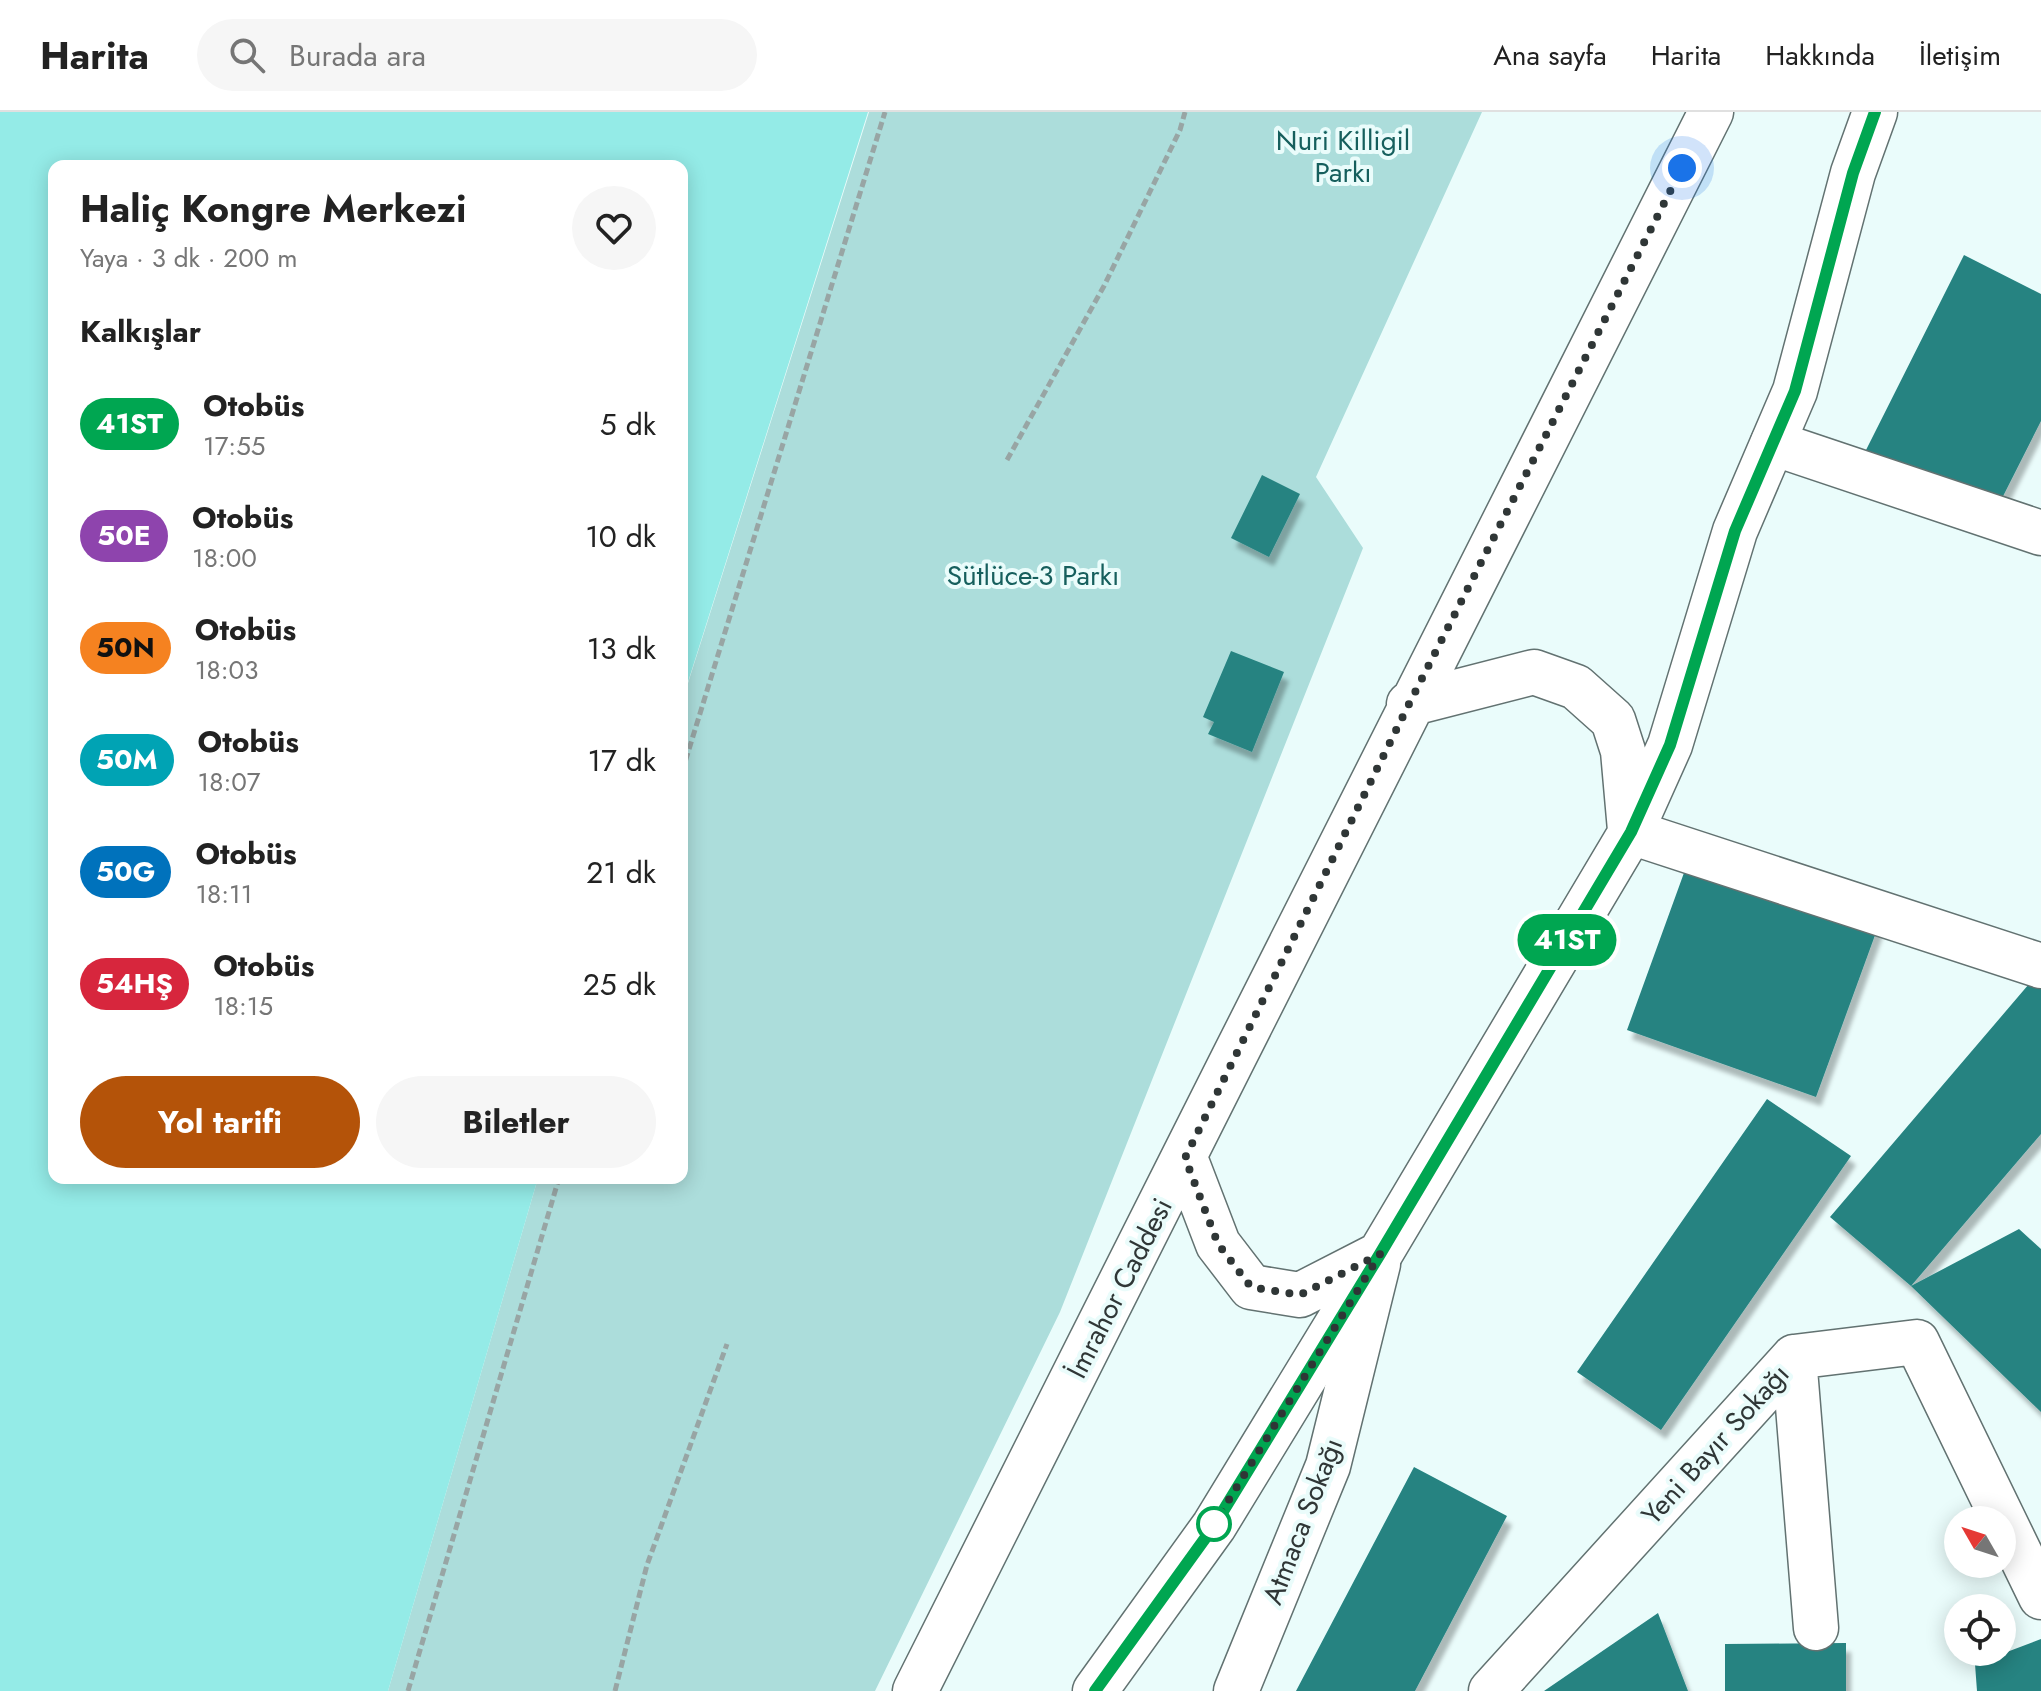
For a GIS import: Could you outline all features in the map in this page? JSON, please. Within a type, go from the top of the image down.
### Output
[{"type":"main road","name":"İmrahor Caddesi","points":[[915,1691],[1185,1158],[1409,704],[1711,112]]},
{"type":"main road","points":[[1095,1691],[1214,1526],[1631,832],[1670,745],[1735,531],[1795,391],[1853,173],[1875,112]]},
{"type":"main road","points":[[1853,173],[1891,112]]},
{"type":"main road","points":[[1773,443],[2041,533]]},
{"type":"main road","points":[[1409,704],[1534,672],[1576,687],[1613,720],[1623,751],[1631,832]]},
{"type":"main road","points":[[1631,832],[2041,966]]},
{"type":"main road","points":[[1185,1158],[1218,1244],[1251,1287],[1300,1295],[1380,1254]]},
{"type":"main road","name":"Atmaca Sokağı","points":[[1236,1691],[1328,1466],[1380,1254]]},
{"type":"main road","name":"Yeni Bayır Sokağı","points":[[1491,1691],[1794,1357],[1917,1342],[2041,1597]]},
{"type":"main road","points":[[1794,1357],[1816,1628]]},
{"type":"path","points":[[688,752],[885,112]]},
{"type":"path","points":[[1007,460],[1104,286],[1180,130],[1185,112]]},
{"type":"path","points":[[408,1691],[557,1184]]},
{"type":"path","points":[[615,1691],[647,1565],[727,1344]]},
{"type":"green space","name":"Sütlüce-3 Parkı","points":[[869,112],[1482,112],[1316,477],[1363,548],[1060,1312],[875,1691],[388,1691],[536,1184],[688,1184],[688,683]]},
{"type":"shaded area","points":[[0,112],[868,112],[688,682],[688,160],[48,160],[48,1184],[536,1184],[388,1691],[0,1691]]},
{"type":"building","points":[[1964,255],[2041,294],[2041,421],[1993,516],[1865,452]]},
{"type":"building","points":[[1262,475],[1300,494],[1269,557],[1231,538]]},
{"type":"building","points":[[1231,651],[1284,672],[1252,752],[1208,734],[1214,722],[1203,717]]},
{"type":"building","points":[[1693,848],[1882,916],[1816,1097],[1627,1030]]},
{"type":"building","points":[[2041,970],[2041,1134],[1911,1286],[1830,1217]]},
{"type":"building","points":[[1767,1099],[1851,1156],[1661,1430],[1577,1372]]},
{"type":"building","points":[[2019,1229],[2041,1249],[2041,1412],[1911,1286]]},
{"type":"building","points":[[1414,1467],[1507,1516],[1415,1691],[1296,1691]]},
{"type":"building","points":[[1658,1613],[1688,1691],[1544,1691]]},
{"type":"building","points":[[2041,1639],[2041,1691],[1977,1691],[1975,1666],[2016,1666],[2016,1648]]},
{"type":"building","points":[[1846,1643],[1846,1691],[1725,1691],[1725,1644]]},
{"type":"bus line","name":"41ST","points":[[1095,1691],[1214,1526],[1631,832],[1670,745],[1735,531],[1795,391],[1853,173],[1875,112]]},
{"type":"route","points":[[1214,1524],[1380,1254],[1300,1295],[1251,1287],[1218,1244],[1185,1158],[1409,704],[1682,168]]},
{"type":"park label","name":"Nuri Killigil Parkı","points":[[1343,156]]}]
